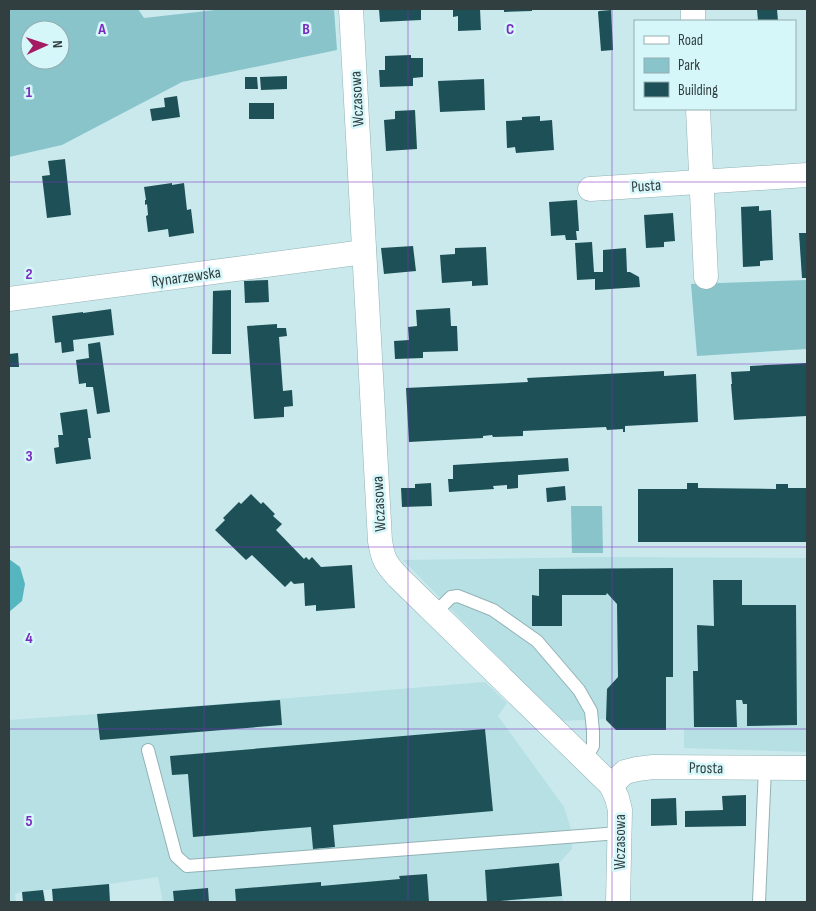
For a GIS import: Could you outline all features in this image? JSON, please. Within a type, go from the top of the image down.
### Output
[{"type":"street","name":"Wczasowa","points":[[351,9],[382,555],[387,566],[611,785],[618,804],[618,902]]},
{"type":"street","points":[[698,110],[706,277]]},
{"type":"street","name":"Pusta","points":[[590,189],[807,175]]},
{"type":"street","name":"Rynarzewska","points":[[9,299],[364,252]]},
{"type":"street","name":"Prosta","points":[[611,785],[625,772],[637,768],[807,768]]},
{"type":"lane","points":[[434,613],[451,597],[458,596],[493,610],[537,641],[579,690],[591,711],[593,746],[585,760]]},
{"type":"lane","points":[[148,750],[176,856],[187,866],[619,834]]},
{"type":"lane","points":[[759,902],[765,768]]},
{"type":"shaded area","points":[[604,557],[807,558],[807,752],[684,748],[684,729],[618,730],[607,719],[560,721],[403,560]]},
{"type":"shaded area","points":[[9,559],[20,567],[25,584],[22,601],[9,612]]},
{"type":"shaded area","points":[[485,682],[507,703],[498,716],[564,807],[571,829],[572,849],[559,863],[563,902],[163,902],[158,877],[109,884],[22,892],[15,894],[16,902],[9,902],[9,720]]},
{"type":"green space","points":[[9,9],[138,9],[144,18],[224,9],[334,9],[337,50],[182,82],[62,145],[9,157]]},
{"type":"green space","points":[[807,280],[807,349],[697,356],[691,284]]},
{"type":"green space","points":[[571,506],[602,506],[603,553],[572,553]]},
{"type":"building","points":[[379,9],[421,9],[421,20],[380,22]]},
{"type":"building","points":[[453,9],[480,9],[481,30],[458,31],[458,16],[453,17]]},
{"type":"building","points":[[504,9],[532,9],[532,11],[504,12]]},
{"type":"building","points":[[757,9],[777,9],[778,20],[758,20]]},
{"type":"building","points":[[611,10],[613,50],[601,51],[598,12]]},
{"type":"building","points":[[411,55],[411,58],[423,58],[423,77],[413,78],[413,86],[380,87],[379,70],[385,70],[385,56]]},
{"type":"building","points":[[287,76],[287,89],[261,90],[260,77]]},
{"type":"building","points":[[245,77],[257,77],[258,89],[245,89]]},
{"type":"building","points":[[484,79],[485,110],[440,112],[438,81]]},
{"type":"building","points":[[177,96],[180,117],[152,121],[150,109],[165,107],[164,98]]},
{"type":"building","points":[[249,103],[274,103],[274,119],[249,119]]},
{"type":"building","points":[[415,110],[417,149],[386,151],[384,120],[395,119],[395,111]]},
{"type":"building","points":[[540,116],[540,121],[552,120],[554,150],[516,153],[515,147],[507,148],[506,121],[522,120],[522,117]]},
{"type":"building","points":[[65,159],[71,215],[47,218],[42,176],[50,175],[48,161]]},
{"type":"building","points":[[172,183],[172,185],[184,183],[187,210],[191,209],[194,233],[169,237],[168,229],[148,232],[146,216],[148,215],[147,204],[145,205],[144,187]]},
{"type":"building","points":[[577,200],[579,231],[576,231],[577,240],[566,240],[565,235],[551,236],[549,202]]},
{"type":"building","points":[[759,206],[759,211],[771,210],[773,260],[760,261],[760,266],[743,267],[741,207]]},
{"type":"building","points":[[673,213],[675,241],[664,242],[664,247],[646,248],[644,215]]},
{"type":"building","points":[[799,233],[807,233],[807,278],[802,278]]},
{"type":"building","points":[[592,242],[594,272],[603,272],[603,250],[626,248],[627,272],[639,277],[640,287],[595,290],[595,279],[577,280],[575,243]]},
{"type":"building","points":[[413,246],[416,271],[384,274],[381,248]]},
{"type":"building","points":[[486,247],[488,285],[472,286],[472,281],[442,283],[440,255],[455,254],[455,248]]},
{"type":"building","points":[[268,280],[269,302],[245,303],[244,281]]},
{"type":"building","points":[[231,290],[231,354],[212,354],[213,291]]},
{"type":"building","points":[[450,308],[451,326],[457,326],[458,351],[423,352],[423,358],[395,359],[394,341],[409,340],[408,327],[417,326],[416,310]]},
{"type":"building","points":[[111,309],[114,335],[73,340],[74,351],[62,353],[61,342],[55,343],[52,316]]},
{"type":"building","points":[[277,324],[277,328],[286,328],[287,336],[279,337],[283,391],[292,390],[293,406],[284,407],[284,417],[254,419],[247,326]]},
{"type":"building","points":[[100,342],[110,412],[97,414],[93,387],[86,387],[86,383],[79,384],[76,360],[89,358],[88,344]]},
{"type":"building","points":[[18,353],[19,367],[9,367],[9,354]]},
{"type":"building","points":[[807,363],[807,416],[734,420],[731,372],[750,371],[750,366]]},
{"type":"building","points":[[664,371],[664,376],[696,374],[698,422],[625,426],[625,432],[623,432],[623,429],[607,430],[606,427],[523,431],[523,436],[493,437],[492,435],[483,436],[483,438],[409,442],[406,388],[528,382],[527,378]]},
{"type":"building","points":[[87,409],[91,438],[88,438],[91,459],[56,464],[54,448],[59,447],[58,435],[63,435],[60,413]]},
{"type":"building","points":[[568,458],[569,471],[518,475],[518,488],[507,489],[507,485],[493,486],[494,489],[449,492],[448,479],[453,479],[453,465]]},
{"type":"building","points":[[431,483],[432,506],[402,507],[401,488],[415,488],[415,484]]},
{"type":"building","points":[[687,483],[698,483],[698,488],[776,489],[776,484],[788,484],[788,488],[807,488],[807,542],[638,542],[638,489],[687,489]]},
{"type":"building","points":[[565,486],[566,500],[547,502],[546,488]]},
{"type":"building","points":[[251,494],[261,504],[263,502],[275,514],[273,516],[282,524],[276,530],[304,559],[306,557],[309,560],[312,557],[321,567],[352,565],[355,608],[316,611],[316,605],[305,606],[304,583],[294,584],[291,581],[285,587],[252,555],[246,560],[215,530],[225,520],[223,518],[239,502],[241,504]]},
{"type":"building","points":[[673,568],[673,677],[666,677],[666,730],[616,730],[606,720],[607,689],[618,677],[617,604],[607,593],[606,595],[562,595],[562,626],[532,626],[532,595],[539,596],[539,569]]},
{"type":"building","points":[[713,580],[742,580],[742,605],[796,605],[797,725],[747,726],[747,704],[743,704],[742,700],[736,700],[737,727],[694,727],[693,671],[698,671],[697,625],[714,626]]},
{"type":"building","points":[[280,700],[282,725],[100,740],[97,714]]},
{"type":"building","points":[[485,729],[493,811],[333,825],[335,847],[313,849],[311,827],[193,837],[188,774],[172,775],[170,756]]},
{"type":"building","points":[[746,795],[746,826],[685,827],[685,811],[723,810],[722,796]]},
{"type":"building","points":[[676,798],[677,825],[651,826],[651,799]]},
{"type":"building","points":[[559,863],[562,896],[487,902],[485,870]]},
{"type":"building","points":[[427,874],[429,902],[236,902],[235,889],[321,882],[321,886],[400,879],[399,876]]},
{"type":"building","points":[[109,884],[110,902],[53,902],[52,889]]},
{"type":"building","points":[[208,888],[209,902],[174,902],[173,891]]},
{"type":"building","points":[[43,890],[45,902],[23,902],[22,892]]}]
